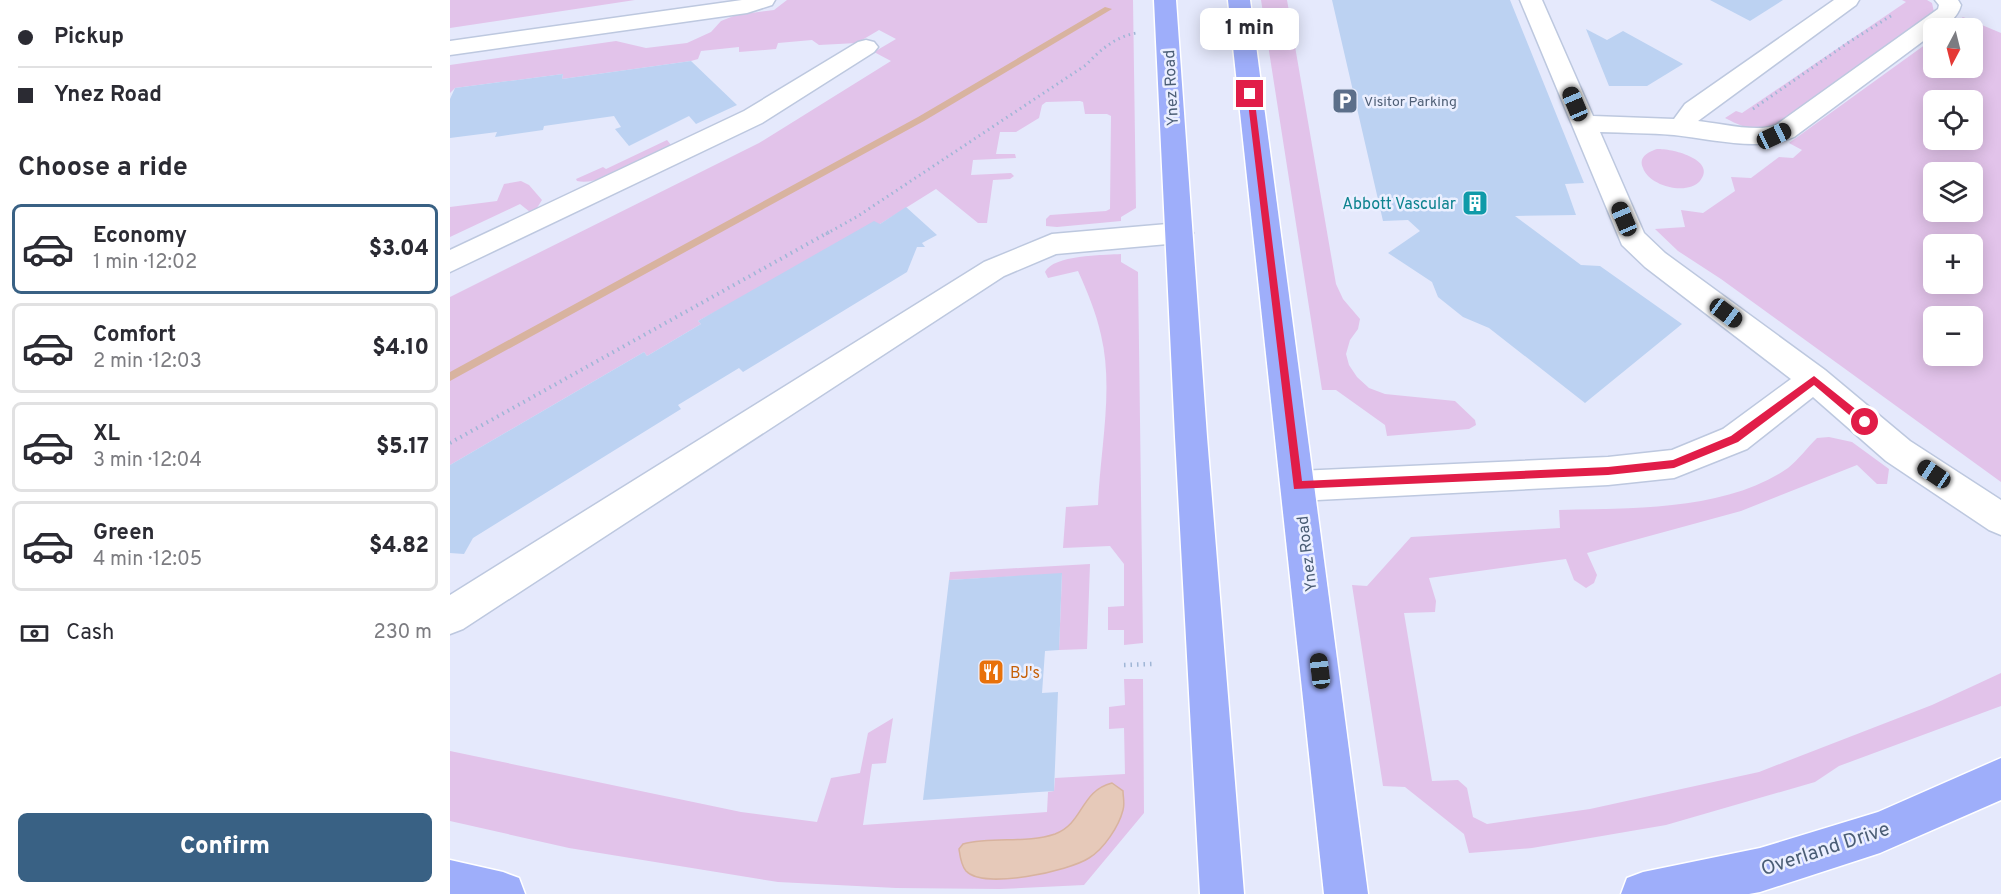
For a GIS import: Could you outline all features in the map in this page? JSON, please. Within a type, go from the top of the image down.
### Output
[{"type":"main road","name":"Ynez Road","points":[[1165,0],[1222,894]]},
{"type":"main road","name":"Ynez Road","points":[[1239,0],[1346,894]]},
{"type":"main road","name":"Overland Drive","points":[[1643,894],[1760,870],[1880,832],[2001,779]]},
{"type":"main road","points":[[450,882],[503,894]]},
{"type":"lane","points":[[450,48],[736,8],[764,0]]},
{"type":"lane","points":[[1531,0],[1632,238],[1655,260],[1814,380],[1898,451],[2001,519]]},
{"type":"lane","points":[[1683,128],[1687,117],[1694,110],[1848,0]]},
{"type":"lane","points":[[1584,124],[1683,128],[1774,136],[1785,131],[1948,12],[1950,5],[1946,0]]},
{"type":"lane","points":[[450,262],[753,117],[866,47]]},
{"type":"lane","points":[[450,616],[994,269],[1052,244],[1179,233]]},
{"type":"lane","points":[[1298,486],[1608,471],[1674,464],[1734,439],[1814,380]]},
{"type":"path","points":[[1738,134],[1743,116],[1849,42],[1897,12]]},
{"type":"path","points":[[450,443],[858,216],[1086,65],[1100,50],[1126,34],[1167,30]]},
{"type":"path","points":[[1124,665],[1152,664]]},
{"type":"shaded area","points":[[450,0],[635,0],[450,28]]},
{"type":"shaded area","points":[[787,0],[1133,0],[1136,208],[1121,217],[1121,221],[1046,226],[1046,219],[1050,215],[1110,209],[1111,116],[1085,114],[1083,102],[1080,101],[1046,102],[1042,105],[1039,118],[1016,132],[1000,132],[996,154],[1015,154],[1016,158],[973,160],[971,175],[1011,173],[1014,176],[1010,179],[993,180],[987,223],[978,223],[936,189],[880,224],[698,321],[701,324],[647,356],[644,352],[450,465],[450,297],[759,143],[891,61],[874,52],[896,39],[879,30],[857,43],[819,45],[812,40],[778,43],[776,49],[739,52],[739,47],[701,51],[698,59],[691,61],[562,79],[563,74],[455,88],[450,93],[450,65],[616,41],[646,48],[687,43],[711,32],[721,21],[736,15],[774,10]]},
{"type":"shaded area","points":[[1261,0],[1287,0],[1336,284],[1343,299],[1360,319],[1358,329],[1350,340],[1346,354],[1349,365],[1357,377],[1369,388],[1385,394],[1455,401],[1475,420],[1476,425],[1469,429],[1387,436],[1385,425],[1336,390],[1322,390]]},
{"type":"shaded area","points":[[1902,0],[1927,0],[1932,3],[1934,12],[1774,127],[1749,128],[1725,118],[1736,111],[1742,113],[1906,2]]},
{"type":"shaded area","points":[[1983,25],[2001,33],[2001,482],[1721,279],[1678,251],[1655,229],[1685,227],[1681,210],[1703,213],[1735,191],[1731,177],[1751,178],[1779,157],[1793,158],[1802,150],[1789,143],[1923,46],[1923,78],[1983,78]]},
{"type":"shaded area","points":[[667,140],[671,145],[611,175],[587,182],[576,179],[603,167],[606,169]]},
{"type":"shaded area","points":[[1657,149],[1672,150],[1698,161],[1704,173],[1700,181],[1686,188],[1678,188],[1653,180],[1643,168],[1642,161],[1647,153]]},
{"type":"shaded area","points":[[521,181],[529,185],[542,200],[535,211],[530,212],[520,204],[450,237],[450,207],[497,201],[504,184]]},
{"type":"shaded area","points":[[1121,254],[1121,262],[1138,272],[1143,643],[1124,645],[1124,630],[1108,630],[1108,607],[1124,606],[1124,564],[1110,546],[1063,548],[1066,507],[1098,505],[1106,398],[1105,356],[1101,335],[1094,310],[1078,271],[1048,278],[1045,272],[1050,266],[1068,259]]},
{"type":"shaded area","points":[[1829,437],[1852,442],[1889,469],[1887,484],[1877,484],[1857,465],[1741,511],[1587,553],[1597,575],[1594,583],[1586,588],[1574,580],[1566,559],[1429,578],[1436,601],[1435,612],[1404,613],[1432,781],[1458,780],[1467,788],[1473,817],[1487,824],[1590,809],[1759,772],[1932,705],[2001,673],[2001,706],[1839,766],[1815,782],[1666,825],[1532,848],[1469,853],[1464,834],[1405,787],[1383,786],[1352,585],[1367,586],[1411,537],[1560,528],[1559,510],[1647,507],[1707,500],[1763,482],[1788,468],[1817,438]]},
{"type":"shaded area","points":[[1090,564],[1087,649],[1059,650],[1062,574],[949,580],[950,572]]},
{"type":"shaded area","points":[[1124,679],[1143,679],[1144,813],[1084,885],[1000,889],[896,888],[778,882],[569,848],[450,821],[450,751],[741,812],[817,822],[831,778],[860,773],[868,733],[893,718],[886,763],[872,764],[863,825],[1047,812],[1048,792],[1054,791],[1055,778],[1125,774],[1124,728],[1109,729],[1109,707],[1125,705]]},
{"type":"shaded area","points":[[1112,783],[1123,791],[1123,810],[1110,837],[1089,858],[1046,873],[1008,879],[976,876],[964,869],[959,849],[963,844],[986,840],[1033,839],[1055,834],[1072,823],[1094,793]]},
{"type":"building","name":"Abbott Vascular","points":[[1332,0],[1510,0],[1584,183],[1565,184],[1576,215],[1515,216],[1581,265],[1600,266],[1682,324],[1585,403],[1489,328],[1463,317],[1438,297],[1432,282],[1388,253],[1420,231],[1408,220],[1383,221]]},
{"type":"building","points":[[1710,0],[1783,0],[1750,21]]},
{"type":"building","points":[[1586,29],[1607,40],[1623,31],[1683,64],[1647,86],[1609,86]]},
{"type":"building","points":[[691,61],[737,105],[696,124],[689,116],[629,146],[615,129],[621,127],[614,116],[544,126],[543,130],[495,137],[497,132],[450,138],[450,99],[455,88],[563,74],[562,79]]},
{"type":"building","points":[[906,207],[937,235],[922,243],[925,247],[917,247],[907,272],[743,372],[739,368],[678,405],[681,409],[473,538],[464,554],[450,553],[450,465],[644,352],[647,356],[701,324],[698,321],[874,221],[880,224]]},
{"type":"building","name":"BJ's","points":[[1062,573],[1059,650],[1045,651],[1042,693],[1058,692],[1054,791],[923,800],[949,580]]},
{"type":"waterway","points":[[450,377],[921,119],[1108,9]]},
{"type":"place","name":"Visitor Parking","points":[[1345,101]]},
{"type":"place","name":"Abbott Vascular","points":[[1475,203]]},
{"type":"place","name":"BJ's","points":[[991,672]]},
{"type":"route","points":[[1250,94],[1298,486],[1608,471],[1674,464],[1734,439],[1814,380],[1865,422]]}]
